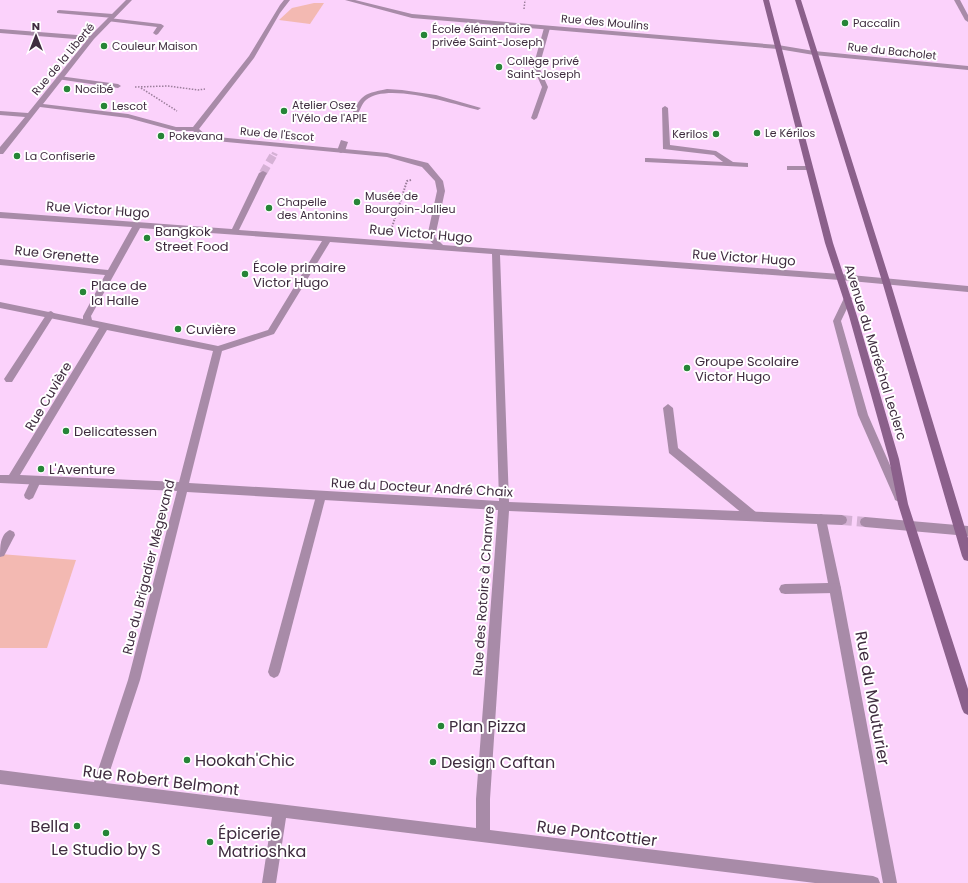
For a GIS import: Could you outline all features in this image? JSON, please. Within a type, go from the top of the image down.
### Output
[{"type":"street","name":"Rue de la Liberté","points":[[0,152],[92,38],[129,0]]},
{"type":"street","points":[[197,126],[252,57],[266,34],[274,16],[287,0]]},
{"type":"street","name":"Rue des Moulins","points":[[348,0],[412,16],[778,47],[814,53]]},
{"type":"street","name":"Avenue du Maréchal Leclerc","points":[[766,0],[809,168],[894,459],[903,504],[968,709]]},
{"type":"street","points":[[798,0],[964,531],[968,556]]},
{"type":"street","points":[[957,0],[968,20]]},
{"type":"street","points":[[59,12],[161,26],[156,33]]},
{"type":"street","points":[[534,118],[545,87],[536,67],[547,28]]},
{"type":"street","points":[[0,31],[92,38]]},
{"type":"street","name":"Rue du Bacholet","points":[[814,53],[968,68]]},
{"type":"street","points":[[60,78],[118,86]]},
{"type":"street","points":[[354,118],[363,99],[378,92],[405,92],[436,97],[478,108]]},
{"type":"street","name":"Rue de l'Escot","points":[[37,105],[128,116],[176,129],[197,126],[205,138],[277,149],[341,151],[387,155],[425,165],[434,173]]},
{"type":"street","points":[[665,108],[666,147],[716,153],[731,164]]},
{"type":"street","points":[[0,113],[29,115]]},
{"type":"street","points":[[341,151],[344,142]]},
{"type":"street","points":[[648,160],[745,165]]},
{"type":"street","points":[[790,168],[809,168]]},
{"type":"street","points":[[234,231],[263,173]]},
{"type":"street","points":[[434,173],[439,181],[440,191],[431,237],[441,248]]},
{"type":"street","name":"Rue Victor Hugo","points":[[0,215],[234,231],[441,248],[840,277],[968,289]]},
{"type":"street","points":[[88,322],[87,316],[138,224]]},
{"type":"street","points":[[0,305],[51,314],[218,349],[271,332],[328,238]]},
{"type":"street","name":"Rue des Rotoirs à Chanvre","points":[[483,836],[484,791],[504,506],[496,252]]},
{"type":"street","name":"Rue Grenette","points":[[0,262],[111,273]]},
{"type":"street","points":[[848,298],[837,321],[863,415],[903,504]]},
{"type":"street","points":[[9,379],[51,314]]},
{"type":"street","name":"Rue Cuvière","points":[[12,479],[105,326]]},
{"type":"street","name":"Rue du Brigadier Mégevand","points":[[98,789],[134,680],[218,349]]},
{"type":"street","points":[[668,408],[673,450],[753,516]]},
{"type":"street","name":"Rue du Docteur André Chaix","points":[[0,479],[504,506],[842,520]]},
{"type":"street","points":[[29,495],[36,481]]},
{"type":"street","points":[[274,672],[321,496]]},
{"type":"street","name":"Rue du Mouturier","points":[[821,519],[890,883]]},
{"type":"street","points":[[865,522],[964,531]]},
{"type":"street","points":[[0,552],[10,535]]},
{"type":"street","points":[[785,589],[835,588]]},
{"type":"street","name":"Rue Robert Belmont","points":[[0,777],[318,817]]},
{"type":"street","points":[[269,883],[280,812]]},
{"type":"street","name":"Rue Pontcottier","points":[[318,817],[873,883]]},
{"type":"path","points":[[118,86],[141,88],[168,86],[198,90],[230,85]]},
{"type":"path","points":[[141,88],[197,126]]},
{"type":"path","points":[[387,243],[407,181],[434,173]]},
{"type":"shaded area","points":[[314,3],[324,3],[310,24],[279,20],[292,8]]},
{"type":"shaded area","points":[[0,554],[76,560],[47,648],[0,648]]},
{"type":"tunnel","points":[[263,173],[274,154]]},
{"type":"tunnel","points":[[842,520],[865,522]]},
{"type":"place","name":"Paccalin","points":[[845,23]]},
{"type":"place","name":"École élémentaire privée Saint-Joseph","points":[[424,35]]},
{"type":"place","name":"Couleur Maison","points":[[104,46]]},
{"type":"place","name":"Collège privé Saint-Joseph","points":[[499,67]]},
{"type":"place","name":"Nocibé","points":[[67,89]]},
{"type":"place","name":"Lescot","points":[[104,106]]},
{"type":"place","name":"Atelier Osez l'Vélo de l'APIE","points":[[284,111]]},
{"type":"place","name":"Le Kérilos","points":[[757,133]]},
{"type":"place","name":"Kerilos","points":[[716,134]]},
{"type":"place","name":"Pokevana","points":[[161,136]]},
{"type":"place","name":"La Confiserie","points":[[17,156]]},
{"type":"place","name":"Musée de Bourgoin-Jallieu","points":[[357,202]]},
{"type":"place","name":"Chapelle des Antonins","points":[[269,208]]},
{"type":"place","name":"Bangkok Street Food","points":[[147,238]]},
{"type":"place","name":"École primaire Victor Hugo","points":[[245,274]]},
{"type":"place","name":"Place de la Halle","points":[[83,292]]},
{"type":"place","name":"Cuvière","points":[[178,329]]},
{"type":"place","name":"Groupe Scolaire Victor Hugo","points":[[687,368]]},
{"type":"place","name":"Delicatessen","points":[[66,431]]},
{"type":"place","name":"L'Aventure","points":[[41,469]]},
{"type":"place","name":"Plan Pizza","points":[[441,726]]},
{"type":"place","name":"Hookah'Chic","points":[[187,760]]},
{"type":"place","name":"Design Caftan","points":[[433,762]]},
{"type":"place","name":"Bella","points":[[77,826]]},
{"type":"place","name":"Le Studio by S","points":[[106,833]]},
{"type":"place","name":"Épicerie Matrioshka","points":[[210,842]]}]
